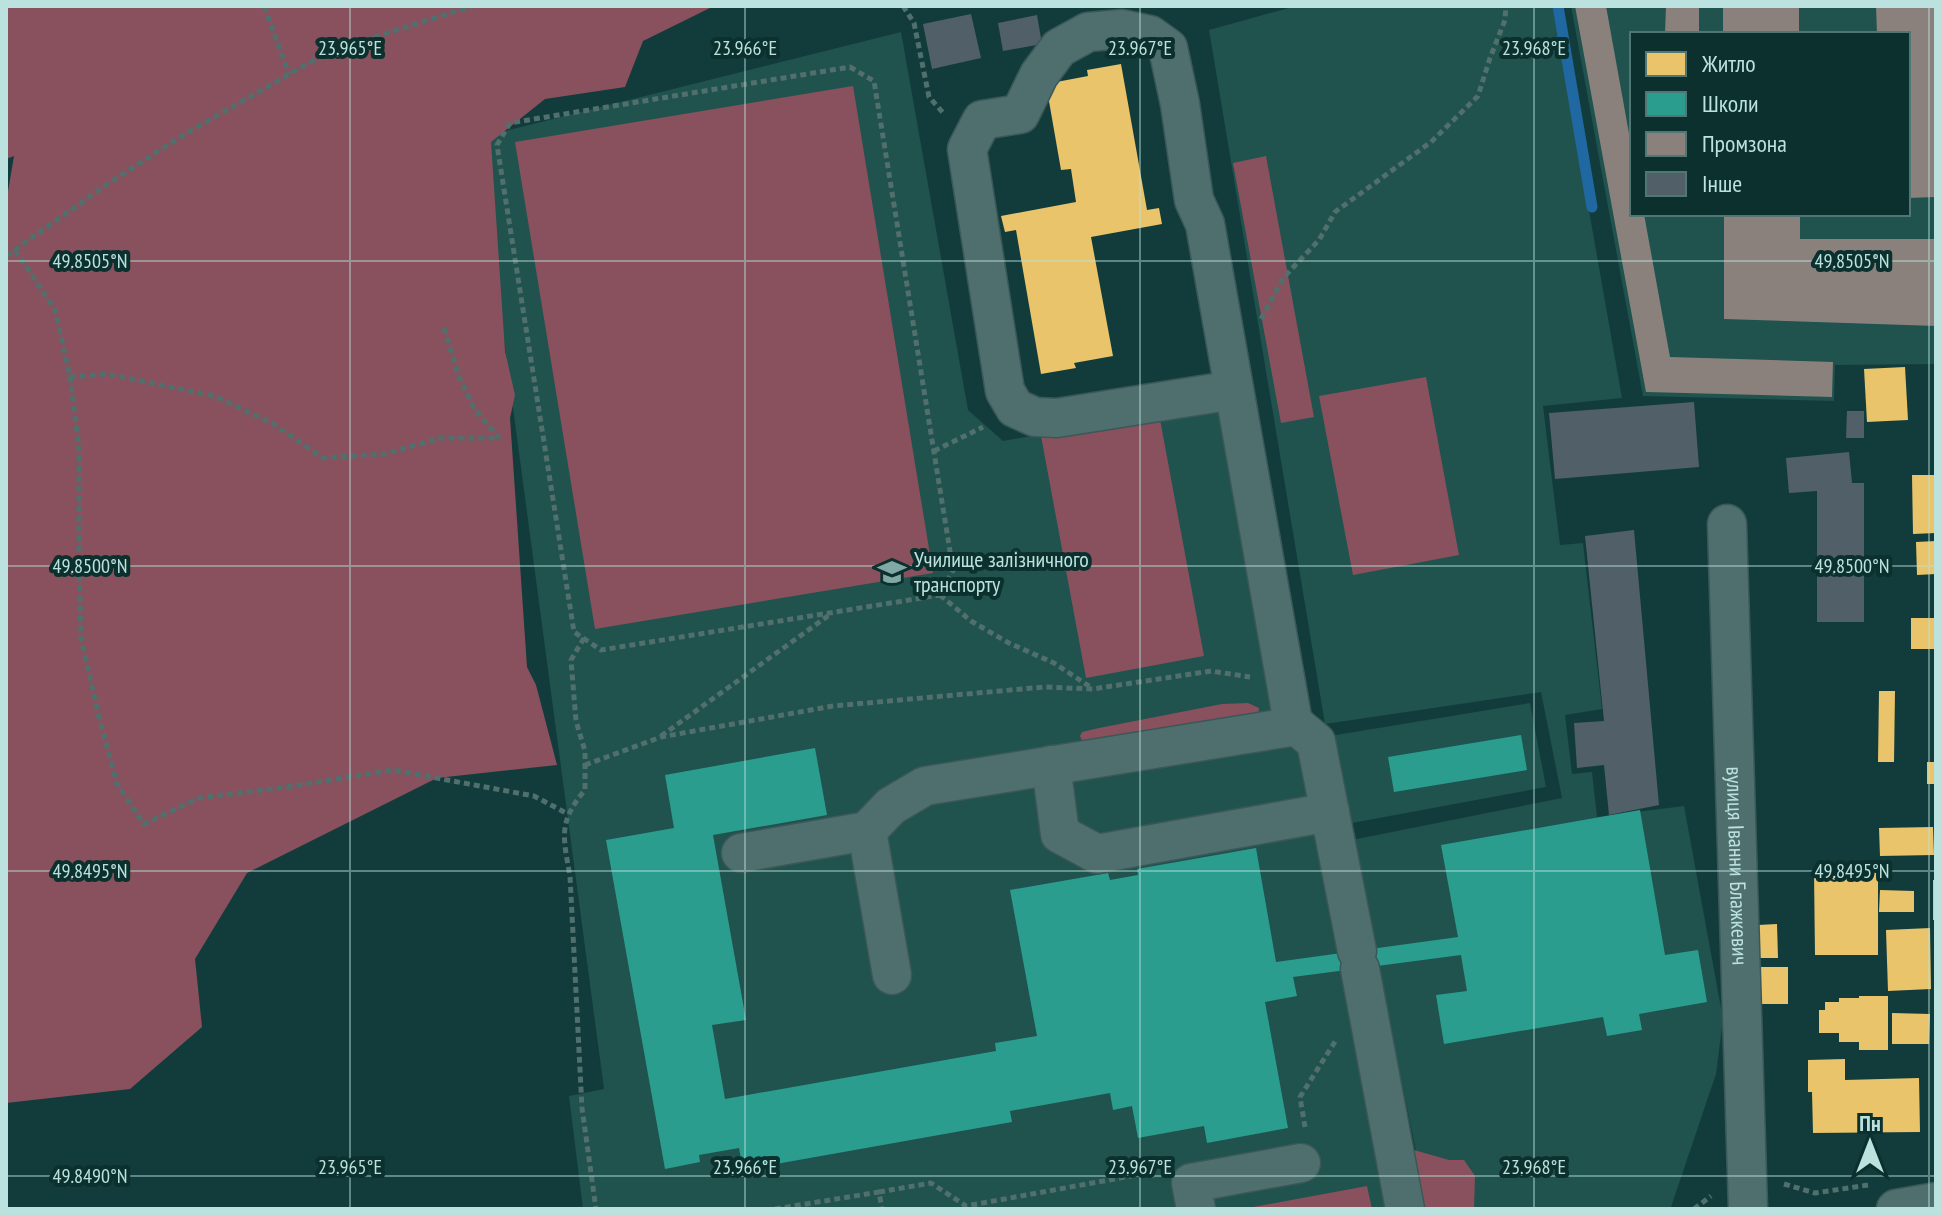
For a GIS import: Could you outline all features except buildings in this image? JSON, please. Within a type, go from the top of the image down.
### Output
[{"type":"street","points":[[1233,381],[1057,418],[1035,417],[1015,408],[1005,391],[967,149],[982,120],[1020,114],[1039,75],[1059,48],[1088,32],[1122,29],[1150,35],[1168,48],[1194,200],[1205,224],[1233,381],[1287,685],[1293,723],[1316,742],[1405,1209]]},
{"type":"street","name":"вулиця Іванни Блажкевич","points":[[1727,524],[1748,1209]]},
{"type":"street","points":[[741,853],[867,831],[891,806],[925,786],[1297,726]]},
{"type":"street","points":[[1051,765],[1060,834],[1097,854],[1330,812]]},
{"type":"street","points":[[867,831],[892,975]]},
{"type":"street","points":[[1194,1196],[1305,1151]]},
{"type":"street","points":[[1886,1196],[1936,1202]]},
{"type":"path","points":[[264,6],[289,74]]},
{"type":"path","points":[[6,256],[185,134],[328,52],[472,6]]},
{"type":"path","points":[[903,6],[914,23],[929,97],[972,139]]},
{"type":"path","points":[[1233,381],[1284,277],[1319,240],[1335,212],[1431,142],[1478,96],[1505,20],[1506,6]]},
{"type":"path","points":[[940,595],[953,570],[874,81],[850,67],[510,123],[497,145],[574,632],[601,650],[940,595],[971,621],[1009,643],[1054,663],[1093,689]]},
{"type":"path","points":[[15,250],[55,310],[70,377],[79,447],[81,638],[117,784],[144,824],[199,798],[393,770],[534,796],[568,814]]},
{"type":"path","points":[[70,377],[107,374],[214,396],[272,423],[323,458],[384,454],[441,438],[499,438],[474,408],[459,377],[444,328]]},
{"type":"path","points":[[934,451],[1015,408]]},
{"type":"path","points":[[661,737],[834,612]]},
{"type":"path","points":[[584,638],[571,660],[576,721],[585,751],[585,790],[565,819],[565,848],[570,876],[582,1108],[596,1209]]},
{"type":"path","points":[[585,765],[661,737],[833,706],[1044,687],[1093,689],[1211,671],[1287,685]]},
{"type":"path","points":[[1305,1151],[1300,1097],[1361,972]]},
{"type":"path","points":[[775,1209],[931,1183],[965,1208],[1142,1174],[1194,1196]]},
{"type":"path","points":[[1783,1183],[1815,1193],[1886,1196]]},
{"type":"path","points":[[879,1192],[882,1209]]},
{"type":"path","points":[[1694,1209],[1711,1196]]},
{"type":"shaded area","points":[[6,6],[714,6],[643,41],[625,87],[545,99],[491,142],[505,351],[515,395],[510,418],[527,667],[536,685],[557,765],[437,778],[247,873],[195,959],[202,1027],[130,1089],[6,1103],[6,203],[14,156],[6,159]]},
{"type":"shaded area","points":[[1296,6],[1553,6],[1622,398],[1543,406],[1560,545],[1583,543],[1602,709],[1565,715],[1572,774],[1592,772],[1597,817],[1684,806],[1723,1019],[1716,1074],[1671,1207],[1428,1209],[1352,840],[1562,798],[1541,692],[1325,724],[1209,30]]},
{"type":"shaded area","points":[[1571,6],[1936,6],[1936,364],[1835,365],[1834,401],[1643,396]]},
{"type":"shaded area","name":"Училище залізничного транспорту","points":[[901,32],[968,410],[1003,441],[1218,403],[1281,744],[1530,703],[1546,787],[1325,828],[1394,1209],[583,1209],[569,1096],[604,1089],[477,138]]},
{"type":"shaded area","points":[[853,86],[933,573],[595,629],[515,142]]},
{"type":"shaded area","points":[[1266,156],[1314,417],[1281,423],[1233,163]]},
{"type":"shaded area","points":[[1426,377],[1459,555],[1353,575],[1319,396]]},
{"type":"shaded area","points":[[1159,414],[1204,656],[1086,678],[1041,436]]},
{"type":"shaded area","points":[[1248,703],[1259,708],[1258,716],[1084,745],[1080,736],[1082,732],[1099,728],[1222,704]]},
{"type":"shaded area","points":[[1414,1150],[1449,1160],[1464,1160],[1475,1176],[1474,1209],[1413,1209],[1402,1153]]},
{"type":"shaded area","points":[[1367,1186],[1372,1209],[1243,1209]]},
{"type":"waterway","points":[[1558,6],[1592,207]]},
{"type":"place","name":"Училище залізничного транспорту","points":[[892,572]]}]
